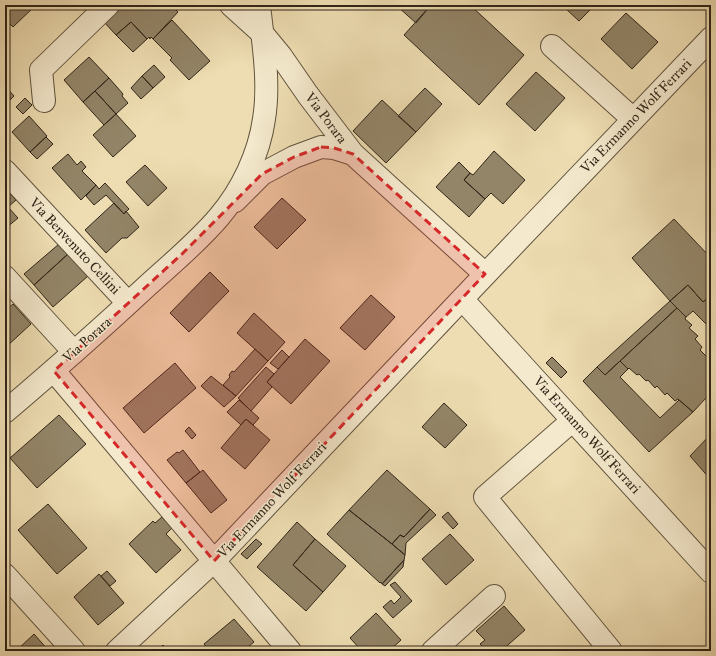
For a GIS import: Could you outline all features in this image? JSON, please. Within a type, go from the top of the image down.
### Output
[{"type":"street","points":[[44,101],[41,70],[108,5]]},
{"type":"street","points":[[230,5],[262,33]]},
{"type":"street","name":"Via Porara","points":[[219,216],[246,175],[258,143],[264,120],[267,93],[259,5]]},
{"type":"street","name":"Via Porara","points":[[262,33],[281,56],[308,95],[353,154]]},
{"type":"street","name":"Via Ermanno Wolf Ferrari","points":[[117,651],[214,561],[485,274],[711,38]]},
{"type":"street","points":[[552,46],[633,119]]},
{"type":"street","name":"Via Porara","points":[[5,412],[54,371],[128,304],[183,253],[262,174],[294,157],[321,147],[334,148],[353,154]]},
{"type":"street","points":[[353,154],[485,274]]},
{"type":"street","name":"Via Benvenuto Cellini","points":[[5,171],[128,304]]},
{"type":"street","points":[[5,277],[74,352]]},
{"type":"street","name":"Via Ermanno Wolf Ferrari","points":[[462,299],[711,572]]},
{"type":"street","name":"Via Ermanno Wolf Ferrari","points":[[54,371],[290,651]]},
{"type":"street","points":[[573,420],[484,497],[611,651]]},
{"type":"street","points":[[5,575],[74,651]]},
{"type":"street","points":[[433,651],[494,596]]},
{"type":"highlighted area","points":[[321,147],[334,148],[353,154],[485,274],[214,561],[54,371],[183,253],[262,174],[294,157]]},
{"type":"building","points":[[5,5],[36,5],[13,27],[5,19]]},
{"type":"building","points":[[119,5],[171,5],[178,12],[153,39],[151,37],[150,39],[149,37],[147,39],[131,22],[116,35],[103,21]]},
{"type":"building","points":[[400,5],[431,5],[416,23],[398,7]]},
{"type":"building","points":[[431,5],[470,5],[524,55],[479,105],[404,35]]},
{"type":"building","points":[[556,5],[570,5],[566,9],[565,8],[562,10]]},
{"type":"building","points":[[570,5],[595,5],[579,21],[566,9]]},
{"type":"building","points":[[626,13],[658,42],[632,69],[601,39]]},
{"type":"building","points":[[172,20],[210,61],[189,80],[170,60],[172,58],[153,39]]},
{"type":"building","points":[[131,22],[147,39],[133,52],[116,35]]},
{"type":"building","points":[[89,57],[109,78],[83,102],[64,80]]},
{"type":"building","points":[[154,65],[165,77],[153,88],[142,76]]},
{"type":"building","points":[[536,72],[565,98],[535,131],[506,104]]},
{"type":"building","points":[[142,76],[153,88],[141,99],[131,88]]},
{"type":"building","points":[[109,78],[123,94],[122,96],[128,103],[116,114],[95,91]]},
{"type":"building","points":[[5,86],[14,96],[5,105]]},
{"type":"building","points":[[425,88],[442,104],[416,132],[398,116]]},
{"type":"building","points":[[95,91],[116,114],[104,125],[83,102]]},
{"type":"building","points":[[25,98],[32,105],[23,114],[16,107]]},
{"type":"building","points":[[382,100],[416,132],[386,163],[353,131]]},
{"type":"building","points":[[116,114],[136,136],[113,157],[93,135]]},
{"type":"building","points":[[29,116],[47,136],[30,152],[12,132]]},
{"type":"building","points":[[46,137],[53,144],[37,159],[30,152]]},
{"type":"building","points":[[494,151],[525,180],[503,204],[491,193],[485,199],[464,180],[470,173],[473,175]]},
{"type":"building","points":[[68,154],[77,165],[81,161],[86,167],[82,171],[96,185],[81,200],[52,168]]},
{"type":"building","points":[[459,162],[470,173],[464,180],[485,199],[469,217],[436,187]]},
{"type":"building","points":[[145,165],[167,188],[148,206],[126,182]]},
{"type":"building","points":[[105,183],[129,209],[124,214],[106,195],[94,205],[86,196],[96,185],[99,189]]},
{"type":"building","points":[[5,188],[16,200],[8,207],[18,218],[6,228]]},
{"type":"building","points":[[282,198],[306,220],[277,249],[254,227]]},
{"type":"building","points":[[114,203],[124,214],[126,211],[139,227],[127,238],[122,238],[106,253],[85,230]]},
{"type":"building","points":[[674,219],[711,258],[711,295],[703,302],[688,285],[670,301],[632,258]]},
{"type":"building","points":[[59,244],[68,254],[34,285],[24,274]]},
{"type":"building","points":[[68,254],[88,276],[53,307],[34,285]]},
{"type":"building","points":[[210,272],[229,291],[189,332],[170,313]]},
{"type":"building","points":[[688,285],[703,302],[711,295],[711,329],[693,311],[686,317],[670,301]]},
{"type":"building","points":[[371,295],[395,317],[365,350],[340,328]]},
{"type":"building","points":[[670,301],[677,308],[605,375],[597,367]]},
{"type":"building","points":[[13,304],[31,324],[5,348],[5,311]]},
{"type":"building","points":[[677,308],[686,317],[685,319],[692,325],[689,328],[698,336],[695,339],[702,347],[700,350],[708,358],[706,360],[711,365],[711,403],[706,398],[693,412],[678,399],[675,401],[667,393],[665,395],[657,386],[655,388],[648,380],[646,381],[639,374],[637,375],[629,368],[628,369],[620,361]]},
{"type":"building","points":[[254,313],[285,342],[268,361],[237,333]]},
{"type":"building","points":[[305,339],[330,361],[291,404],[267,382]]},
{"type":"building","points":[[255,349],[268,361],[236,396],[223,385],[230,377],[229,375],[232,371],[234,372]]},
{"type":"building","points":[[282,350],[289,357],[278,369],[270,363]]},
{"type":"building","points":[[552,357],[567,372],[561,378],[546,363]]},
{"type":"building","points":[[620,361],[628,369],[620,377],[660,418],[679,400],[693,412],[649,452],[583,381],[597,367],[605,375]]},
{"type":"building","points":[[175,363],[196,388],[144,433],[123,408]]},
{"type":"building","points":[[266,367],[274,374],[267,382],[272,387],[251,411],[238,398]]},
{"type":"building","points":[[211,376],[236,396],[224,407],[201,386]]},
{"type":"building","points":[[239,400],[259,418],[253,425],[246,419],[241,425],[227,412]]},
{"type":"building","points":[[444,403],[467,425],[445,448],[422,427]]},
{"type":"building","points":[[59,415],[86,444],[37,488],[10,458]]},
{"type":"building","points":[[246,419],[270,440],[245,469],[221,448]]},
{"type":"building","points":[[189,427],[196,435],[192,439],[185,431]]},
{"type":"building","points":[[711,434],[711,480],[690,456]]},
{"type":"building","points":[[183,450],[200,472],[186,483],[167,460],[177,452],[179,453]]},
{"type":"building","points":[[203,470],[227,500],[211,513],[186,483]]},
{"type":"building","points":[[387,470],[430,509],[404,537],[400,535],[392,544],[349,510]]},
{"type":"building","points":[[48,504],[87,548],[57,574],[18,530]]},
{"type":"building","points":[[430,509],[436,515],[406,543],[405,555],[392,544],[400,535],[404,537]]},
{"type":"building","points":[[349,510],[405,555],[404,560],[382,584],[327,534]]},
{"type":"building","points":[[448,512],[458,524],[453,529],[442,517]]},
{"type":"building","points":[[162,517],[172,528],[166,534],[181,550],[156,573],[129,544],[153,521],[155,523]]},
{"type":"building","points":[[297,522],[315,539],[293,565],[323,592],[306,611],[257,567]]},
{"type":"building","points":[[450,534],[474,560],[446,585],[422,559]]},
{"type":"building","points":[[256,539],[262,544],[247,559],[241,554]]},
{"type":"building","points":[[315,539],[346,566],[323,592],[293,565]]},
{"type":"building","points":[[404,560],[403,567],[385,586],[382,584]]},
{"type":"building","points":[[107,571],[116,581],[110,586],[101,576]]},
{"type":"building","points":[[99,574],[124,603],[98,625],[74,597]]},
{"type":"building","points":[[395,582],[412,601],[393,618],[383,607],[391,600],[394,604],[401,597],[390,585]]},
{"type":"building","points":[[504,606],[525,630],[501,651],[487,651],[480,644],[485,640],[476,631]]},
{"type":"building","points":[[376,613],[401,640],[389,651],[362,651],[350,638]]},
{"type":"building","points":[[234,619],[254,642],[243,651],[209,651],[204,644]]},
{"type":"building","points":[[34,634],[49,651],[16,651]]},
{"type":"building","points":[[163,645],[167,651],[156,651]]}]
